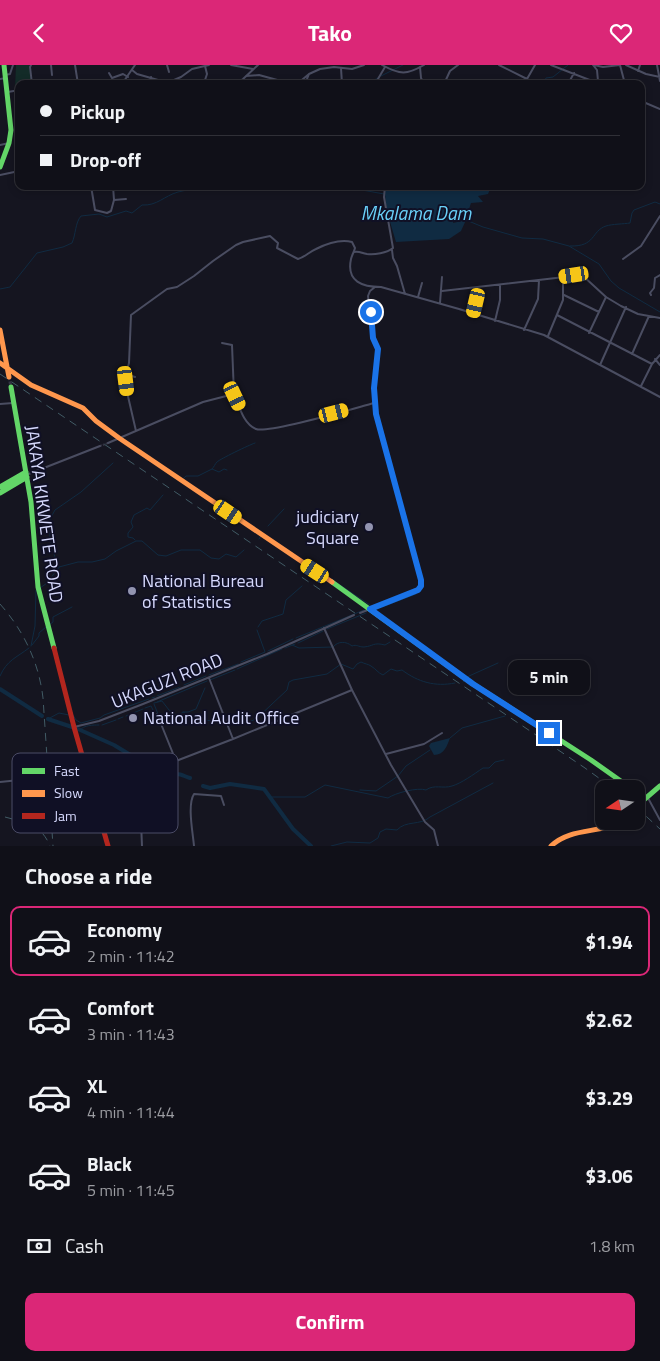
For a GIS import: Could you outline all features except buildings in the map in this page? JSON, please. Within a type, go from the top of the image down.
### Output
[{"type":"street","points":[[0,167],[9,143],[11,121],[8,92],[4,78],[4,65]]},
{"type":"street","points":[[4,78],[10,74],[13,65]]},
{"type":"street","points":[[31,65],[32,80]]},
{"type":"street","points":[[51,65],[52,75]]},
{"type":"street","points":[[76,65],[78,80]]},
{"type":"street","points":[[125,80],[135,65]]},
{"type":"street","points":[[167,65],[169,72]]},
{"type":"street","points":[[190,65],[192,69]]},
{"type":"street","points":[[132,70],[137,74],[162,80],[176,79],[192,69],[210,65]]},
{"type":"street","points":[[231,65],[253,69]]},
{"type":"street","points":[[241,80],[258,65]]},
{"type":"street","points":[[302,80],[309,74],[327,68],[354,68],[364,65]]},
{"type":"street","points":[[377,80],[385,66],[403,73],[413,71],[424,65]]},
{"type":"street","points":[[446,80],[450,71],[458,65]]},
{"type":"street","points":[[500,65],[527,79],[535,65]]},
{"type":"street","points":[[550,65],[592,80]]},
{"type":"street","points":[[594,65],[602,67],[620,65],[624,80]]},
{"type":"street","points":[[594,65],[599,80]]},
{"type":"street","points":[[626,65],[638,71],[660,77]]},
{"type":"street","points":[[638,71],[640,65]]},
{"type":"street","points":[[656,65],[660,81]]},
{"type":"street","points":[[205,66],[207,74],[205,80]]},
{"type":"street","points":[[342,67],[342,80]]},
{"type":"street","points":[[420,67],[422,80]]},
{"type":"street","points":[[109,73],[112,78],[123,74],[128,77]]},
{"type":"street","points":[[570,80],[574,73]]},
{"type":"street","points":[[307,80],[309,74]]},
{"type":"street","points":[[246,76],[259,75],[276,80]]},
{"type":"street","points":[[8,92],[15,91]]},
{"type":"street","points":[[645,103],[660,109]]},
{"type":"street","points":[[0,145],[9,143]]},
{"type":"street","points":[[0,175],[15,172]]},
{"type":"street","points":[[92,190],[95,210],[107,213],[111,211],[114,200],[113,190]]},
{"type":"street","points":[[385,190],[393,258],[405,294]]},
{"type":"street","points":[[114,200],[126,199]]},
{"type":"street","points":[[624,259],[641,246],[660,216]]},
{"type":"street","points":[[136,431],[127,392],[126,374],[129,363],[131,315],[167,289],[177,287],[194,276],[236,245],[270,237],[278,243],[277,247],[298,259],[314,249],[336,241],[352,242],[354,245],[354,252],[350,262],[352,273],[354,279],[363,285],[440,303],[548,337],[660,397]]},
{"type":"street","points":[[354,252],[359,251],[368,254],[392,250]]},
{"type":"street","points":[[442,291],[582,275],[606,297],[638,314],[660,318]]},
{"type":"street","points":[[651,295],[655,278],[660,275]]},
{"type":"street","points":[[440,303],[442,277]]},
{"type":"street","points":[[548,337],[564,295],[563,277]]},
{"type":"street","points":[[524,330],[538,299],[539,280]]},
{"type":"street","points":[[418,297],[422,283]]},
{"type":"street","points":[[495,321],[500,300],[500,285]]},
{"type":"street","points":[[360,613],[418,590],[421,586],[374,403],[375,365],[378,349],[373,338],[368,296],[375,287]]},
{"type":"street","points":[[474,313],[477,287]]},
{"type":"street","points":[[564,295],[599,312]]},
{"type":"street","points":[[590,333],[606,297]]},
{"type":"street","points":[[600,365],[626,307]]},
{"type":"street","points":[[557,315],[652,364]]},
{"type":"street","points":[[632,354],[649,316]]},
{"type":"street","points":[[0,329],[9,377]]},
{"type":"street","points":[[222,343],[232,345],[234,393],[245,419],[257,430],[266,430],[374,403]]},
{"type":"street","points":[[641,386],[655,359],[660,355]]},
{"type":"street","points":[[655,359],[660,365]]},
{"type":"street","points":[[0,363],[31,385],[83,408],[96,421],[119,438],[370,609],[473,684],[591,760],[617,780]]},
{"type":"street","points":[[126,374],[135,377]]},
{"type":"street","name":"JAKAYA KIKWETE ROAD","points":[[11,387],[32,511],[38,587],[82,753]]},
{"type":"street","points":[[108,443],[203,402],[234,393]]},
{"type":"street","points":[[0,404],[14,403]]},
{"type":"street","points":[[0,487],[100,446]]},
{"type":"street","points":[[0,493],[26,475]]},
{"type":"street","name":"UKAGUZI ROAD","points":[[74,727],[116,715],[267,654],[354,615]]},
{"type":"street","points":[[324,628],[352,690],[425,822],[434,830],[438,846]]},
{"type":"street","points":[[208,678],[233,739]]},
{"type":"street","points":[[178,760],[352,690]]},
{"type":"street","points":[[157,714],[173,753]]},
{"type":"street","points":[[386,754],[424,744],[442,733]]},
{"type":"street","points":[[660,786],[646,797],[660,820]]},
{"type":"street","points":[[194,846],[191,811],[192,796],[194,794],[222,796],[224,805]]},
{"type":"street","points":[[551,846],[564,835],[595,830]]},
{"type":"street","name":"JAKAYA KIKWETE ROAD","points":[[105,833],[108,846]]},
{"type":"street","points":[[141,833],[142,846]]},
{"type":"green space","points":[[16,65],[29,65],[31,80],[15,80]]},
{"type":"water","name":"Mkalama Dam","points":[[385,190],[490,190],[488,194],[478,196],[483,202],[471,203],[469,209],[455,216],[453,223],[466,220],[461,231],[449,239],[396,242]]},
{"type":"water","points":[[450,738],[443,752],[434,755],[429,746],[431,743]]},
{"type":"waterway","points":[[381,76],[403,65]]},
{"type":"waterway","points":[[545,80],[546,78],[553,77],[568,65]]},
{"type":"waterway","points":[[374,80],[378,78]]},
{"type":"waterway","points":[[0,289],[10,287],[37,253],[72,243],[81,216],[99,214],[107,217],[126,211],[132,213],[142,205],[152,204],[178,192],[190,190]]},
{"type":"waterway","points":[[362,190],[384,194]]},
{"type":"waterway","points":[[570,246],[584,244],[601,228],[606,226],[630,223],[634,210],[655,202],[660,204]]},
{"type":"waterway","points":[[466,220],[522,238],[543,239],[569,246],[599,264],[611,281],[619,288],[660,312]]},
{"type":"waterway","points":[[212,469],[219,460],[255,443]]},
{"type":"waterway","points":[[58,569],[50,538],[50,519],[55,510],[81,492],[113,463]]},
{"type":"waterway","points":[[183,479],[186,476],[198,476],[212,469],[219,472],[224,469],[227,470]]},
{"type":"waterway","points":[[135,540],[128,537],[128,533],[133,527],[131,522],[134,515],[147,508],[150,510],[163,495]]},
{"type":"waterway","points":[[268,526],[284,509]]},
{"type":"waterway","points":[[40,588],[47,583],[59,567],[78,562],[92,562],[105,559],[136,541],[142,541],[158,555],[166,556],[181,550],[200,550],[211,558],[219,559],[226,554],[236,557],[244,550]]},
{"type":"waterway","points":[[331,579],[370,605]]},
{"type":"waterway","points":[[258,627],[262,621],[283,614],[286,600],[302,586]]},
{"type":"waterway","points":[[420,592],[423,586]]},
{"type":"waterway","points":[[31,646],[35,626],[36,590]]},
{"type":"waterway","points":[[377,609],[416,594]]},
{"type":"waterway","points":[[49,625],[53,622],[53,617],[72,607]]},
{"type":"waterway","points":[[296,638],[364,610]]},
{"type":"waterway","points":[[327,629],[366,613]]},
{"type":"waterway","points":[[32,645],[39,636],[39,633],[46,627]]},
{"type":"waterway","points":[[241,662],[265,652],[257,630]]},
{"type":"waterway","points":[[298,643],[323,631]]},
{"type":"waterway","points":[[268,651],[293,639]]},
{"type":"waterway","points":[[292,645],[299,648],[333,647],[342,642],[352,646],[364,647],[376,644],[385,645],[390,642]]},
{"type":"waterway","points":[[285,648],[295,644]]},
{"type":"waterway","points":[[0,676],[9,663],[29,648]]},
{"type":"waterway","points":[[237,669],[282,649]]},
{"type":"waterway","points":[[154,703],[162,701],[169,710],[178,716],[183,712],[196,719],[244,724],[256,719],[287,690],[289,682],[327,674],[341,664],[353,669],[361,662],[371,666],[383,675],[391,669],[402,670],[414,678],[427,683],[455,683]]},
{"type":"waterway","points":[[463,682],[469,676],[498,663]]},
{"type":"waterway","points":[[209,675],[238,664]]},
{"type":"waterway","points":[[210,680],[235,670]]},
{"type":"waterway","points":[[184,685],[206,676]]},
{"type":"waterway","points":[[157,702],[207,681]]},
{"type":"waterway","points":[[157,696],[180,687]]},
{"type":"waterway","points":[[183,712],[196,709],[205,688]]},
{"type":"waterway","points":[[0,689],[42,716]]},
{"type":"waterway","points":[[73,715],[81,723],[100,718],[149,699]]},
{"type":"waterway","points":[[154,704],[160,719]]},
{"type":"waterway","points":[[145,708],[151,706],[153,710]]},
{"type":"waterway","points":[[126,716],[143,709]]},
{"type":"waterway","points":[[154,712],[157,720]]},
{"type":"waterway","points":[[48,719],[59,713],[69,715]]},
{"type":"waterway","points":[[450,738],[462,728],[505,716]]},
{"type":"waterway","points":[[118,719],[123,717]]},
{"type":"waterway","points":[[48,719],[72,727]]},
{"type":"waterway","points":[[102,725],[116,720]]},
{"type":"waterway","points":[[80,730],[86,726],[99,725]]},
{"type":"waterway","points":[[78,729],[127,753]]},
{"type":"waterway","points":[[360,790],[376,791],[398,776],[406,766],[430,750]]},
{"type":"waterway","points":[[270,797],[305,797],[325,785],[388,798],[412,790],[452,786],[464,781],[483,768],[489,768],[495,762],[504,760]]},
{"type":"waterway","points":[[178,774],[190,778]]},
{"type":"waterway","points":[[331,846],[347,842],[370,843],[378,838],[380,832],[386,829],[397,830],[405,825],[426,820],[493,783]]},
{"type":"waterway","points":[[203,786],[210,788],[230,784],[264,789],[293,829],[311,846]]},
{"type":"tunnel","points":[[9,377],[11,387]]},
{"type":"tunnel","points":[[100,446],[108,443]]},
{"type":"railway","points":[[0,374],[602,780]]},
{"type":"railway","points":[[0,604],[23,636],[38,672],[43,698],[47,753]]},
{"type":"railway","points":[[645,815],[660,829]]},
{"type":"railway","points":[[5,817],[12,819]]},
{"type":"railway","points":[[42,833],[50,846]]},
{"type":"railway","points":[[52,833],[53,846]]},
{"type":"traffic: fast","points":[[0,167],[9,143],[11,130],[4,65]]},
{"type":"traffic: fast","points":[[11,387],[31,502],[38,587],[54,648]]},
{"type":"traffic: fast","points":[[0,487],[26,472]]},
{"type":"traffic: fast","points":[[0,493],[27,477]]},
{"type":"traffic: fast","points":[[332,582],[473,684],[619,780]]},
{"type":"traffic: fast","points":[[645,799],[660,786]]},
{"type":"traffic: slow","points":[[0,330],[9,377]]},
{"type":"traffic: slow","points":[[0,363],[31,385],[83,408],[96,421],[119,438],[332,582]]},
{"type":"traffic: slow","points":[[551,846],[567,836],[595,830]]},
{"type":"traffic: jam","points":[[54,648],[81,753]]},
{"type":"traffic: jam","points":[[104,833],[108,846]]},
{"type":"place","name":"judiciary Square","points":[[369,527]]},
{"type":"place","name":"National Bureau of Statistics","points":[[132,591]]},
{"type":"place","name":"National Audit Office","points":[[133,718]]},
{"type":"route","points":[[371,312],[373,338],[378,349],[374,388],[376,414],[421,580],[421,586],[418,590],[370,609],[473,684],[549,733]]}]
